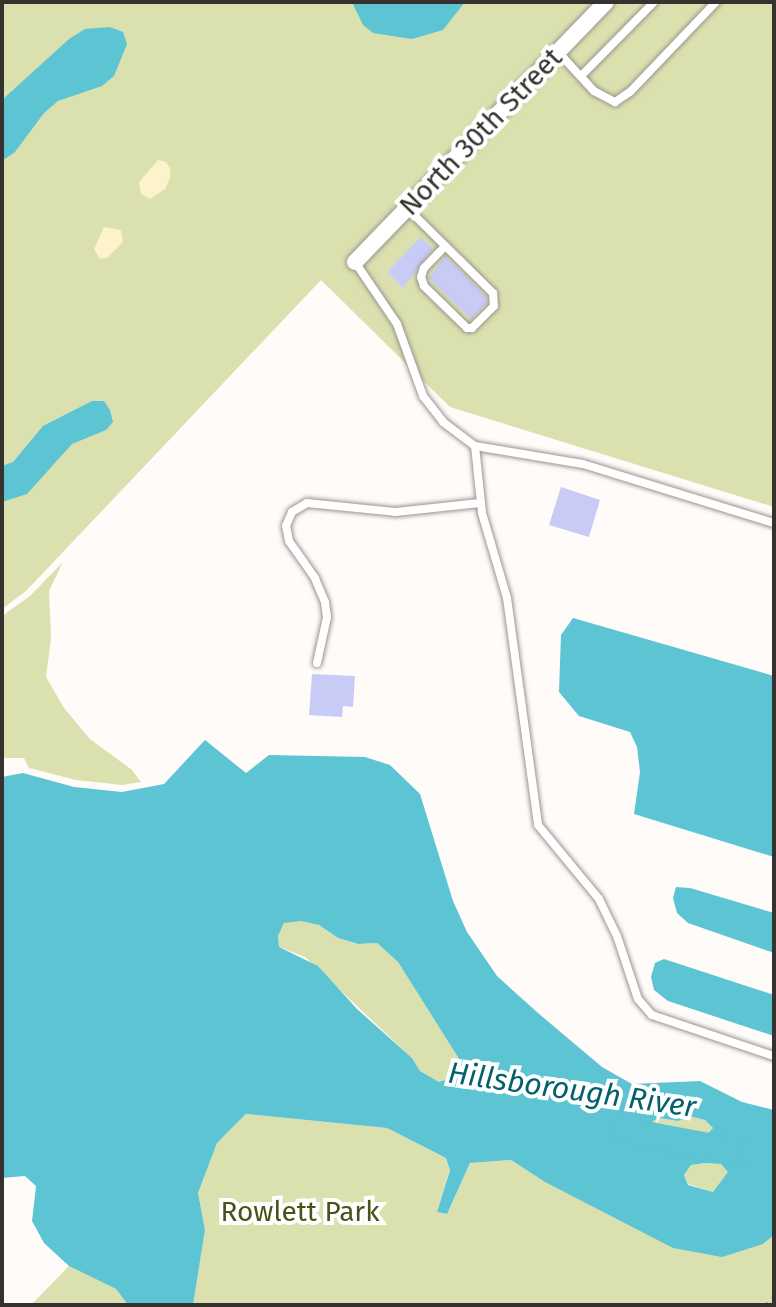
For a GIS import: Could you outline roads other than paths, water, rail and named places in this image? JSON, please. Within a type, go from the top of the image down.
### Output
[{"type":"street","name":"North 30th Street","points":[[355,262],[606,2]]},
{"type":"lane","points":[[581,76],[654,2]]},
{"type":"lane","points":[[558,52],[608,101],[615,102],[630,92],[716,2]]},
{"type":"lane","points":[[407,208],[445,246],[495,297],[494,306],[472,328],[467,328],[421,277],[424,268],[445,246]]},
{"type":"lane","points":[[355,262],[397,324],[423,396],[443,422],[475,446],[583,464],[774,523]]},
{"type":"lane","points":[[475,446],[481,503],[507,598],[538,825],[599,899],[617,936],[638,999],[652,1015],[774,1056]]},
{"type":"lane","points":[[317,663],[327,617],[325,602],[315,578],[289,541],[286,526],[292,512],[307,503],[395,512],[481,503]]},
{"type":"water","points":[[352,2],[465,2],[443,30],[412,39],[373,33],[363,25]]},
{"type":"water","points":[[110,27],[123,32],[127,44],[114,76],[102,86],[58,101],[44,113],[15,152],[2,161],[2,100],[69,39],[85,29]]},
{"type":"water","points":[[92,401],[104,401],[110,410],[113,422],[106,430],[72,444],[27,494],[2,502],[2,466],[13,462],[43,426]]},
{"type":"water","points":[[573,618],[774,676],[774,857],[634,814],[640,772],[637,747],[630,732],[579,716],[559,692],[561,635]]},
{"type":"water","points":[[205,740],[246,773],[269,755],[365,757],[390,765],[420,794],[453,901],[467,932],[497,976],[538,1013],[602,1067],[632,1084],[700,1081],[742,1102],[774,1110],[774,1235],[763,1244],[722,1257],[673,1248],[545,1182],[511,1160],[470,1163],[447,1214],[437,1212],[450,1170],[446,1158],[387,1128],[246,1114],[217,1143],[198,1193],[205,1230],[193,1305],[128,1305],[116,1289],[69,1266],[44,1243],[32,1221],[36,1186],[25,1176],[2,1178],[2,777],[23,773],[74,787],[122,792],[164,784]],"holes":[[[301,921],[319,925],[338,938],[358,944],[377,943],[398,962],[461,1062],[460,1075],[439,1082],[420,1071],[412,1058],[357,1009],[318,966],[279,947],[278,936],[284,923]],[[693,1117],[705,1120],[713,1128],[698,1144],[671,1143],[650,1128],[653,1121],[659,1118],[678,1121]],[[721,1164],[728,1172],[713,1192],[688,1185],[684,1175],[691,1165]]]},
{"type":"water","points":[[676,887],[690,888],[774,913],[774,953],[688,923],[677,913],[673,898]]},
{"type":"water","points":[[664,959],[774,995],[774,1036],[668,1001],[654,990],[651,977],[655,963]]},
{"type":"waterway","name":"Hillsborough River","points":[[624,1130],[751,1154],[774,1154]]},
{"type":"park label","name":"Rowlett Park","points":[[300,1212]]}]
